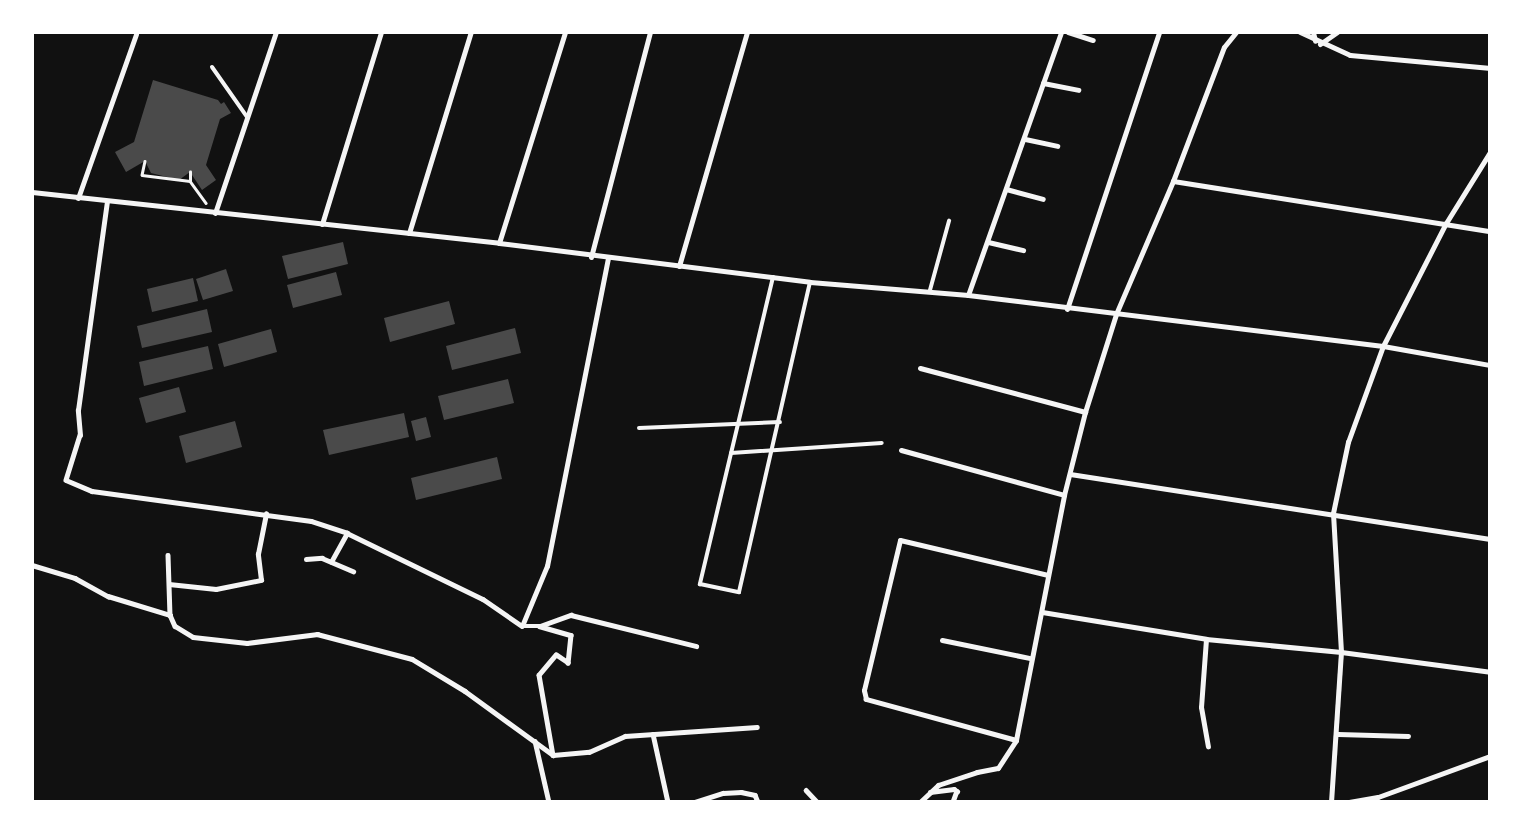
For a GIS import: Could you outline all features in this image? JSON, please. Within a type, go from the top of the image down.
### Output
[{"type":"street","points":[[215,213],[276,32]]},
{"type":"street","points":[[322,224],[381,32]]},
{"type":"street","points":[[409,233],[470,32]]},
{"type":"street","points":[[499,243],[565,32]]},
{"type":"street","points":[[591,257],[650,32]]},
{"type":"street","points":[[679,266],[746,32]]},
{"type":"street","points":[[968,295],[1025,139],[1061,32]]},
{"type":"street","points":[[1068,32],[1093,40]]},
{"type":"street","points":[[1067,308],[1158,32]]},
{"type":"street","points":[[920,802],[938,785],[963,776],[998,768],[1016,740],[1030,658],[1042,612],[1064,495],[1085,412],[1116,314],[1173,181],[1224,47],[1236,32]]},
{"type":"street","points":[[1300,32],[1318,42],[1350,54],[1490,68]]},
{"type":"street","points":[[1313,32],[1318,42]]},
{"type":"street","points":[[1318,42],[1337,32]]},
{"type":"street","points":[[78,198],[136,34]]},
{"type":"street","points":[[1043,83],[1078,90]]},
{"type":"street","points":[[1025,139],[1057,146]]},
{"type":"street","points":[[1331,802],[1338,734],[1341,652],[1333,513],[1348,442],[1383,346],[1446,223],[1490,152]]},
{"type":"street","points":[[1173,181],[1490,230]]},
{"type":"street","points":[[1006,189],[1043,199]]},
{"type":"street","points":[[32,192],[108,202],[499,243],[591,257],[608,257],[810,282],[930,290],[1383,346],[1490,365]]},
{"type":"street","points":[[108,202],[78,410],[80,434],[66,480],[92,491],[310,521],[347,533],[483,599],[522,626],[539,626],[571,635],[568,663],[556,655],[539,675],[553,755]]},
{"type":"street","points":[[988,242],[1023,250]]},
{"type":"street","points":[[522,626],[547,566],[608,257]]},
{"type":"street","points":[[920,368],[1085,412]]},
{"type":"street","points":[[901,450],[1064,495]]},
{"type":"street","points":[[1070,474],[1333,513],[1490,539]]},
{"type":"street","points":[[168,584],[216,589],[240,586],[261,580],[258,554],[266,514]]},
{"type":"street","points":[[331,562],[347,533]]},
{"type":"street","points":[[1016,740],[866,699],[864,690],[900,540],[1048,575]]},
{"type":"street","points":[[168,555],[170,616],[175,626],[194,638],[247,644],[316,634],[412,659],[465,691],[553,755],[589,752],[625,736],[757,728]]},
{"type":"street","points":[[306,559],[322,558],[353,571]]},
{"type":"street","points":[[32,566],[75,578],[108,596],[170,616]]},
{"type":"street","points":[[1042,612],[1206,639],[1341,652],[1490,672]]},
{"type":"street","points":[[539,626],[571,615],[696,646]]},
{"type":"street","points":[[1206,639],[1201,707],[1208,746]]},
{"type":"street","points":[[942,640],[1030,658]]},
{"type":"street","points":[[653,734],[668,802]]},
{"type":"street","points":[[1338,734],[1408,736]]},
{"type":"street","points":[[535,741],[549,802]]},
{"type":"street","points":[[1349,802],[1403,789],[1490,756]]},
{"type":"street","points":[[930,792],[954,789],[957,791],[952,802]]},
{"type":"street","points":[[806,790],[817,802]]},
{"type":"street","points":[[695,802],[704,797],[732,793],[755,795],[758,802]]},
{"type":"lane","points":[[212,67],[247,117]]},
{"type":"lane","points":[[930,290],[949,221]]},
{"type":"lane","points":[[773,276],[700,584],[739,592],[780,422],[810,282]]},
{"type":"lane","points":[[639,428],[780,422]]},
{"type":"lane","points":[[731,453],[773,452],[882,443]]},
{"type":"path","points":[[145,161],[142,175],[190,181],[206,199],[207,212]]},
{"type":"path","points":[[190,172],[190,181]]},
{"type":"building","points":[[153,80],[218,100],[221,104],[224,102],[231,113],[220,119],[206,165],[216,180],[202,190],[190,172],[179,180],[151,173],[145,161],[126,172],[115,152],[134,142]]},
{"type":"building","points":[[343,242],[348,264],[288,279],[282,256]]},
{"type":"building","points":[[226,269],[233,291],[203,300],[196,279]]},
{"type":"building","points":[[336,272],[342,295],[293,308],[287,285]]},
{"type":"building","points":[[193,278],[198,301],[152,312],[147,289]]},
{"type":"building","points":[[449,301],[455,324],[390,342],[384,318]]},
{"type":"building","points":[[207,309],[212,332],[142,348],[137,326]]},
{"type":"building","points":[[515,328],[521,353],[452,370],[446,346]]},
{"type":"building","points":[[271,329],[277,352],[224,367],[218,344]]},
{"type":"building","points":[[208,346],[213,369],[144,386],[139,362]]},
{"type":"building","points":[[508,379],[514,403],[444,420],[438,396]]},
{"type":"building","points":[[179,387],[186,412],[146,423],[139,398]]},
{"type":"building","points":[[404,413],[409,437],[329,455],[323,430]]},
{"type":"building","points":[[426,417],[431,437],[416,441],[411,421]]},
{"type":"building","points":[[235,421],[242,447],[186,463],[179,436]]},
{"type":"building","points":[[497,457],[502,479],[416,500],[411,478]]}]
